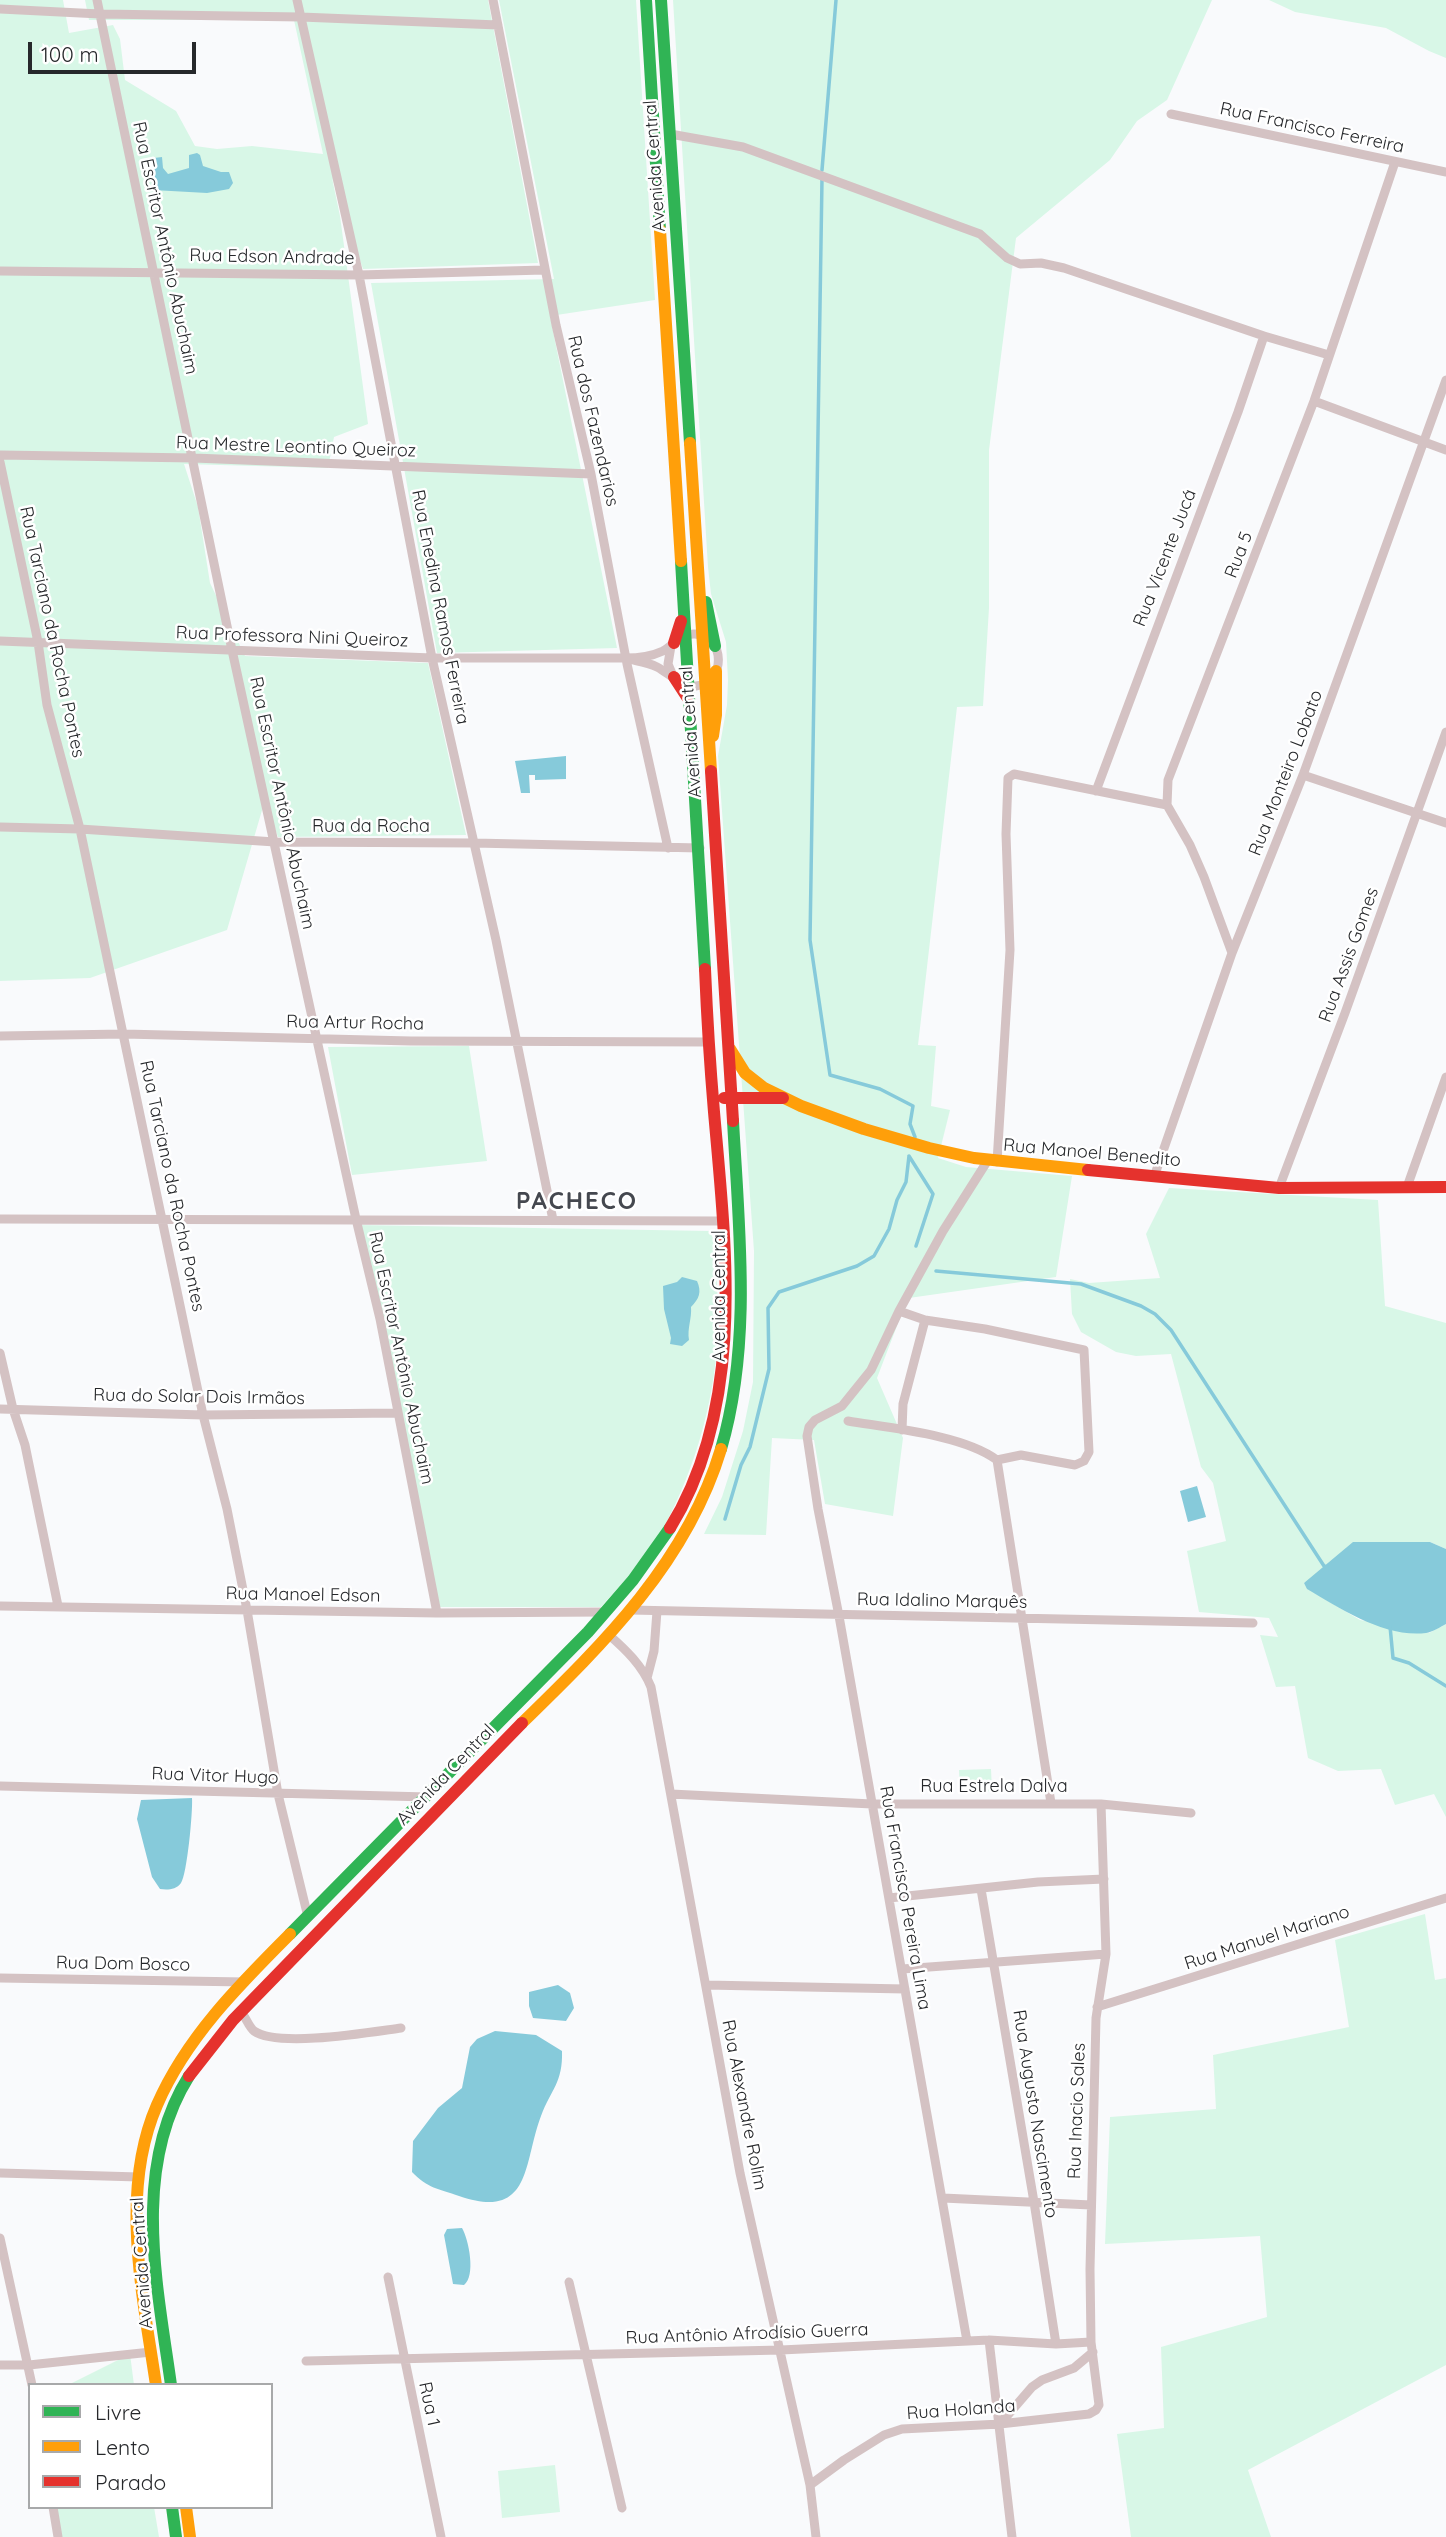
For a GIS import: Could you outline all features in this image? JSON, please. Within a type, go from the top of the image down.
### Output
[{"type":"main road","name":"Avenida Central","points":[[156,2383],[139,2242],[139,2177],[146,2137],[160,2098],[187,2051],[244,1982],[607,1612],[660,1544],[688,1493],[704,1451],[722,1381],[725,1287],[722,1221],[646,0]]},
{"type":"main road","name":"Avenida Central","points":[[171,2383],[155,2244],[156,2169],[170,2112],[193,2071],[242,2012],[424,1822],[609,1635],[630,1610],[664,1567],[701,1505],[713,1477],[732,1408],[740,1353],[741,1300],[732,1098],[661,0]]},
{"type":"main road","points":[[698,575],[708,607],[715,646]]},
{"type":"main road","points":[[674,643],[682,614],[683,585]]},
{"type":"main road","points":[[710,757],[716,715],[716,671]]},
{"type":"main road","points":[[674,677],[685,692],[691,707]]},
{"type":"main road","name":"Rua Manoel Benedito","points":[[728,1045],[740,1069],[783,1098],[895,1140],[993,1161],[1279,1188],[1446,1187]]},
{"type":"main road","name":"Rua Manoel Benedito","points":[[713,1098],[783,1098]]},
{"type":"main road","points":[[733,1119],[744,1105],[762,1099]]},
{"type":"main road","points":[[172,2509],[176,2537]]},
{"type":"main road","points":[[186,2509],[190,2537]]},
{"type":"street","name":"Rua Escritor Antônio Abuchaim","points":[[97,0],[232,650],[380,1319],[437,1613]]},
{"type":"street","name":"Rua Enedina Ramos Ferreira","points":[[297,0],[359,275],[432,658],[496,940],[553,1220]]},
{"type":"street","name":"Rua dos Fazendarios","points":[[493,0],[544,270],[591,474],[625,658],[668,848]]},
{"type":"street","points":[[0,9],[498,25]]},
{"type":"street","name":"Rua Francisco Ferreira","points":[[1171,114],[1446,172]]},
{"type":"street","points":[[670,134],[743,147],[981,234],[1007,258],[1020,264],[1041,263],[1063,268],[1264,336],[1329,355]]},
{"type":"street","name":"Rua 5","points":[[1167,805],[1168,780],[1172,765],[1209,678],[1314,401],[1395,162]]},
{"type":"street","name":"Rua Edson Andrade","points":[[0,271],[359,275],[544,270]]},
{"type":"street","name":"Rua Vicente Jucá","points":[[1096,791],[1264,336]]},
{"type":"street","name":"Rua Monteiro Lobato","points":[[1154,1177],[1232,953],[1303,775],[1446,380]]},
{"type":"street","points":[[1314,401],[1446,450]]},
{"type":"street","name":"Rua Mestre Leontino Queiroz","points":[[0,455],[194,458],[591,474]]},
{"type":"street","name":"Rua Tarciano da Rocha Pontes","points":[[0,462],[38,642],[47,705],[80,829],[203,1415],[227,1509],[278,1794],[308,1917]]},
{"type":"street","points":[[686,635],[702,635],[715,646],[719,654],[716,671],[704,683],[689,685],[647,663],[625,658],[648,657],[665,650],[686,635]]},
{"type":"street","name":"Rua Professora Nini Queiroz","points":[[0,640],[432,658],[625,658]]},
{"type":"street","points":[[674,643],[668,657],[674,677]]},
{"type":"street","name":"Rua Assis Gomes","points":[[1279,1188],[1446,732]]},
{"type":"street","points":[[997,1460],[1021,1455],[1075,1465],[1084,1461],[1089,1452],[1084,1350],[985,1329],[925,1320],[899,1311],[943,1231],[993,1161],[1010,950],[1007,778],[1014,774],[1167,805],[1190,845],[1232,953]]},
{"type":"street","points":[[1303,775],[1446,823]]},
{"type":"street","name":"Rua da Rocha","points":[[0,827],[80,829],[275,842],[700,848]]},
{"type":"street","name":"Rua Artur Rocha","points":[[0,1036],[124,1034],[516,1042],[709,1042]]},
{"type":"street","points":[[1406,1187],[1446,1077]]},
{"type":"street","points":[[0,1219],[722,1221]]},
{"type":"street","name":"Rua Francisco Pereira Lima","points":[[899,1311],[871,1370],[842,1406],[815,1420],[809,1427],[810,1461],[967,2341]]},
{"type":"street","points":[[902,1430],[903,1404],[925,1320]]},
{"type":"street","points":[[0,1353],[13,1409],[26,1445],[58,1606]]},
{"type":"street","name":"Rua do Solar Dois Irmãos","points":[[0,1409],[203,1415],[397,1413]]},
{"type":"street","points":[[848,1421],[952,1439],[988,1453],[997,1460],[1051,1803]]},
{"type":"street","name":"Rua Manoel Edson","points":[[0,1606],[437,1613],[607,1612]]},
{"type":"street","name":"Rua Idalino Marquês","points":[[630,1610],[1253,1623]]},
{"type":"street","name":"Rua Alexandre Rolim","points":[[647,1678],[654,1651],[657,1611]]},
{"type":"street","name":"Rua Alexandre Rolim","points":[[609,1635],[630,1654],[647,1678],[671,1794],[740,2172],[810,2485],[816,2537]]},
{"type":"street","name":"Rua Vitor Hugo","points":[[0,1786],[428,1797]]},
{"type":"street","name":"Rua Estrela Dalva","points":[[671,1794],[872,1804],[1101,1804],[1191,1813]]},
{"type":"street","name":"Rua Inacio Sales","points":[[1089,2414],[1099,2405],[1092,2347],[1091,2205],[1097,2007],[1106,1954],[1101,1804]]},
{"type":"street","points":[[889,1898],[1038,1882],[1104,1879]]},
{"type":"street","name":"Rua Augusto Nascimento","points":[[981,1889],[1056,2344]]},
{"type":"street","name":"Rua Manuel Mariano","points":[[1097,2007],[1446,1898]]},
{"type":"street","points":[[902,1969],[1106,1954]]},
{"type":"street","name":"Rua Dom Bosco","points":[[0,1978],[244,1982]]},
{"type":"street","points":[[706,1985],[905,1989]]},
{"type":"street","points":[[242,2012],[252,2030],[263,2035],[333,2037],[401,2028]]},
{"type":"street","points":[[0,2173],[139,2177]]},
{"type":"street","points":[[943,2199],[1091,2205]]},
{"type":"street","points":[[0,2238],[32,2383]]},
{"type":"street","name":"Rua 1","points":[[388,2277],[441,2537]]},
{"type":"street","points":[[569,2282],[622,2508]]},
{"type":"street","points":[[989,2340],[1012,2537]]},
{"type":"street","name":"Rua Antônio Afrodísio Guerra","points":[[306,2361],[781,2350],[989,2340],[1092,2347]]},
{"type":"street","points":[[1000,2424],[1032,2387],[1042,2380],[1074,2368],[1092,2347]]},
{"type":"street","points":[[0,2365],[29,2365],[151,2352]]},
{"type":"street","name":"Rua Holanda","points":[[810,2485],[844,2460],[891,2432],[902,2429],[1000,2424],[1089,2414]]},
{"type":"street","points":[[53,2509],[58,2537]]},
{"type":"green space","points":[[0,0],[63,0],[69,33],[113,25],[120,39],[125,80],[176,111],[195,146],[217,149],[252,146],[323,154],[294,20],[89,20],[85,0],[488,0],[538,263],[363,269],[332,178],[340,216],[368,424],[334,437],[328,468],[184,464],[198,507],[210,583],[245,656],[428,663],[466,835],[278,837],[265,800],[227,930],[90,978],[0,981]]},
{"type":"green space","points":[[499,0],[636,0],[655,300],[550,316],[617,648],[437,653],[371,283],[554,279]]},
{"type":"green space","points":[[673,0],[1212,0],[1167,100],[1137,121],[1110,160],[1016,238],[989,450],[989,608],[983,706],[957,707],[918,1045],[936,1046],[931,1106],[950,1110],[938,1158],[966,1167],[1072,1176],[1056,1277],[902,1299],[900,1318],[877,1378],[903,1438],[893,1516],[825,1504],[814,1440],[772,1438],[766,1535],[704,1534],[722,1497],[743,1431],[753,1382],[754,1251],[718,756],[727,705],[726,642],[711,594],[708,567]]},
{"type":"green space","points":[[1269,0],[1446,0],[1446,58],[1386,28],[1295,12]]},
{"type":"green space","points":[[469,1046],[487,1161],[352,1175],[328,1047]]},
{"type":"green space","points":[[1169,1188],[1378,1200],[1385,1306],[1446,1323],[1446,1549],[1430,1542],[1304,1583],[1308,1589],[1360,1620],[1429,1633],[1446,1624],[1446,1817],[1434,1794],[1395,1805],[1381,1769],[1338,1771],[1308,1758],[1295,1686],[1276,1687],[1260,1635],[1278,1637],[1269,1618],[1199,1612],[1187,1551],[1226,1541],[1213,1483],[1201,1467],[1171,1354],[1136,1356],[1116,1352],[1081,1332],[1072,1314],[1070,1279],[1089,1283],[1160,1278],[1146,1234]]},
{"type":"green space","points":[[358,1225],[710,1231],[715,1243],[718,1323],[714,1376],[703,1428],[686,1479],[658,1538],[601,1607],[440,1607]]},
{"type":"green space","points":[[991,1769],[992,1791],[960,1793],[959,1770]]},
{"type":"green space","points":[[1425,1914],[1435,1980],[1446,1978],[1446,2365],[1248,2470],[1271,2537],[1131,2537],[1117,2434],[1164,2428],[1161,2347],[1267,2317],[1260,2236],[1105,2244],[1110,2117],[1216,2109],[1213,2055],[1349,2027],[1335,1940]]},
{"type":"green space","points":[[130,2354],[134,2383],[72,2383]]},
{"type":"green space","points":[[555,2465],[560,2512],[502,2518],[498,2471]]},
{"type":"green space","points":[[58,2509],[154,2509],[159,2537],[56,2537]]},
{"type":"water","points":[[197,153],[203,166],[229,172],[233,183],[229,189],[207,193],[153,190],[154,158],[162,157],[163,168],[168,174],[189,168],[189,155]]},
{"type":"water","points":[[566,756],[566,779],[535,780],[535,775],[529,775],[530,793],[521,793],[515,761]]},
{"type":"water","points":[[682,1277],[697,1281],[699,1292],[691,1307],[689,1340],[682,1346],[670,1344],[663,1286],[677,1282]]},
{"type":"water","points":[[1197,1486],[1206,1517],[1188,1522],[1180,1491]]},
{"type":"water","points":[[1353,1542],[1430,1542],[1446,1549],[1446,1624],[1426,1633],[1379,1627],[1307,1589],[1304,1583]]},
{"type":"water","points":[[192,1798],[183,1878],[177,1887],[160,1889],[152,1877],[137,1819],[141,1800]]},
{"type":"water","points":[[558,1985],[570,1993],[574,2008],[566,2021],[533,2018],[529,2006],[529,1992]]},
{"type":"water","points":[[495,2031],[536,2035],[562,2051],[562,2062],[558,2079],[541,2116],[521,2183],[512,2194],[500,2201],[483,2202],[439,2190],[412,2172],[413,2141],[438,2108],[462,2088],[470,2047],[477,2039]]},
{"type":"water","points":[[462,2228],[469,2249],[470,2266],[470,2274],[464,2285],[453,2284],[444,2235],[447,2229]]},
{"type":"waterway","points":[[822,170],[836,0]]},
{"type":"waterway","points":[[822,179],[810,940],[830,1075],[880,1089],[913,1106],[910,1124],[915,1137]]},
{"type":"waterway","points":[[909,1156],[933,1194],[916,1246]]},
{"type":"waterway","points":[[725,1519],[741,1465],[750,1447],[769,1369],[768,1308],[779,1292],[857,1266],[874,1256],[889,1229],[897,1200],[906,1182],[909,1156]]},
{"type":"waterway","points":[[936,1271],[1081,1284],[1141,1306],[1155,1314],[1171,1330],[1327,1567]]},
{"type":"waterway","points":[[1390,1626],[1393,1658],[1409,1663],[1446,1686]]},
{"type":"traffic: fast","points":[[646,0],[660,230]]},
{"type":"traffic: fast","points":[[661,0],[690,443]]},
{"type":"traffic: fast","points":[[681,561],[705,969]]},
{"type":"traffic: fast","points":[[706,602],[715,646]]},
{"type":"traffic: fast","points":[[721,1449],[731,1409],[740,1327],[740,1245],[733,1121]]},
{"type":"traffic: fast","points":[[290,1934],[588,1632],[633,1580],[670,1528]]},
{"type":"traffic: fast","points":[[171,2383],[155,2267],[154,2188],[160,2149],[171,2112],[189,2076]]},
{"type":"traffic: fast","points":[[172,2509],[176,2537]]},
{"type":"traffic: slow","points":[[660,230],[681,561]]},
{"type":"traffic: slow","points":[[690,443],[711,771]]},
{"type":"traffic: slow","points":[[713,736],[716,671]]},
{"type":"traffic: slow","points":[[730,1049],[745,1073],[764,1088],[801,1106],[864,1129],[974,1158],[1088,1170]]},
{"type":"traffic: slow","points":[[522,1723],[612,1631],[665,1564],[706,1490],[721,1449]]},
{"type":"traffic: slow","points":[[156,2383],[137,2244],[139,2173],[146,2138],[157,2105],[169,2081],[198,2035],[233,1993],[290,1934]]},
{"type":"traffic: slow","points":[[186,2509],[190,2537]]},
{"type":"traffic: jam","points":[[674,643],[681,621]]},
{"type":"traffic: jam","points":[[674,677],[687,697]]},
{"type":"traffic: jam","points":[[711,771],[733,1121]]},
{"type":"traffic: jam","points":[[670,1528],[694,1480],[711,1430],[725,1325],[723,1218],[705,969]]},
{"type":"traffic: jam","points":[[724,1098],[783,1098]]},
{"type":"traffic: jam","points":[[1088,1170],[1279,1188],[1446,1187]]},
{"type":"traffic: jam","points":[[189,2076],[233,2020],[522,1723]]},
{"type":"district","name":"PACHECO","points":[[577,1202]]}]
